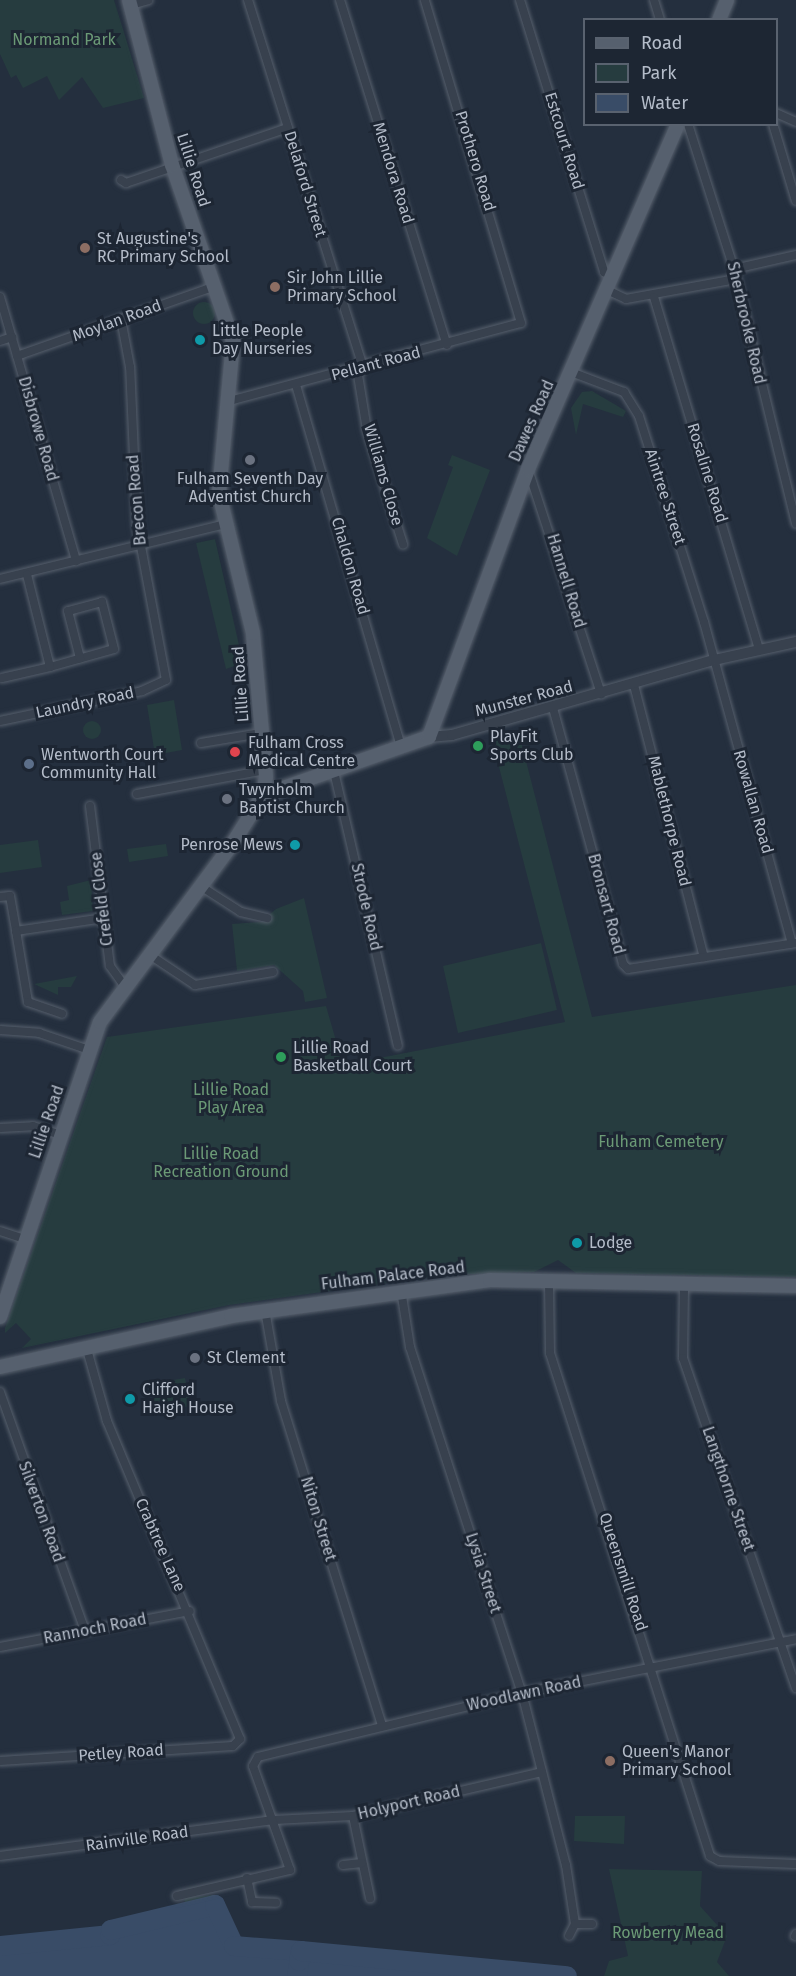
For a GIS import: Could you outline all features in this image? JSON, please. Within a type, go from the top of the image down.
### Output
[{"type":"main road","points":[[720,18],[727,0]]},
{"type":"main road","name":"Lillie Road","points":[[0,1317],[24,1239],[89,1050],[125,987],[202,887],[263,795],[266,770],[253,633],[225,524],[219,468],[230,401],[233,341],[216,286],[172,165],[130,2]]},
{"type":"main road","name":"Dawes Road","points":[[429,737],[528,469],[677,126]]},
{"type":"main road","name":"Munster Road","points":[[263,795],[333,767],[429,737]]},
{"type":"main road","name":"Fulham Palace Road","points":[[0,1367],[86,1346],[265,1310],[490,1280],[684,1286],[796,1286]]},
{"type":"street","points":[[130,2],[148,0]]},
{"type":"street","name":"Delaford Street","points":[[248,0],[360,369]]},
{"type":"street","name":"Mendora Road","points":[[340,0],[447,345]]},
{"type":"street","name":"Prothero Road","points":[[425,0],[521,323]]},
{"type":"street","name":"Estcourt Road","points":[[519,0],[603,269],[610,284]]},
{"type":"street","points":[[654,0],[659,18]]},
{"type":"street","points":[[778,113],[796,122]]},
{"type":"street","name":"Sherbrooke Road","points":[[689,126],[734,269],[796,524]]},
{"type":"street","points":[[775,126],[796,201]]},
{"type":"street","points":[[121,180],[126,183],[172,165],[288,128]]},
{"type":"street","points":[[734,269],[796,256]]},
{"type":"street","points":[[610,284],[626,300],[654,297],[736,279]]},
{"type":"street","name":"Moylan Road","points":[[17,356],[216,286]]},
{"type":"street","name":"Disbrowe Road","points":[[0,297],[76,561]]},
{"type":"street","name":"Rosaline Road","points":[[654,297],[759,650]]},
{"type":"street","name":"Brecon Road","points":[[121,319],[130,367],[139,544],[166,680]]},
{"type":"street","name":"Pellant Road","points":[[230,401],[360,369],[521,323]]},
{"type":"street","points":[[0,341],[12,338]]},
{"type":"street","name":"Williams Close","points":[[360,369],[368,430],[403,544]]},
{"type":"street","name":"Aintree Street","points":[[571,372],[624,392],[634,403],[714,660]]},
{"type":"street","name":"Chaldon Road","points":[[296,385],[401,747]]},
{"type":"street","name":"Hannell Road","points":[[528,469],[601,694]]},
{"type":"street","points":[[0,579],[27,575],[139,544],[225,524]]},
{"type":"street","points":[[27,575],[50,667]]},
{"type":"street","points":[[2,678],[50,667],[114,649],[102,602],[68,611],[80,658]]},
{"type":"street","name":"Munster Road","points":[[429,737],[553,708],[714,660],[796,642]]},
{"type":"street","name":"Rowallan Road","points":[[714,660],[794,943]]},
{"type":"street","name":"Laundry Road","points":[[0,721],[142,691],[166,680]]},
{"type":"street","name":"Mablethorpe Road","points":[[634,685],[704,957]]},
{"type":"street","name":"Bronsart Road","points":[[553,708],[623,964],[628,969],[794,943]]},
{"type":"street","points":[[201,743],[261,733]]},
{"type":"street","name":"Strode Road","points":[[333,767],[398,1046]]},
{"type":"street","points":[[137,794],[266,770]]},
{"type":"street","name":"Crefeld Close","points":[[90,806],[110,966],[125,987]]},
{"type":"street","points":[[202,887],[241,912],[267,918]]},
{"type":"street","points":[[0,897],[10,896],[28,1002],[62,1014]]},
{"type":"street","points":[[16,931],[104,918]]},
{"type":"street","points":[[150,955],[195,985],[273,972]]},
{"type":"street","points":[[0,1030],[39,1034],[89,1050]]},
{"type":"street","points":[[0,1128],[33,1126],[60,1135]]},
{"type":"street","points":[[0,1232],[24,1239]]},
{"type":"street","name":"Queensmill Road","points":[[549,1282],[550,1353],[654,1668],[713,1859],[796,1864]]},
{"type":"street","name":"Langthorne Street","points":[[684,1286],[683,1358],[796,1688]]},
{"type":"street","name":"Lysia Street","points":[[402,1290],[410,1347],[522,1693],[564,1856],[575,1924]]},
{"type":"street","name":"Niton Street","points":[[265,1310],[281,1401],[382,1725]]},
{"type":"street","name":"Crabtree Lane","points":[[86,1346],[107,1421],[190,1611],[240,1742]]},
{"type":"street","name":"Silverton Road","points":[[0,1392],[85,1631]]},
{"type":"street","name":"Rannoch Road","points":[[0,1647],[190,1611]]},
{"type":"street","name":"Woodlawn Road","points":[[274,1820],[253,1766],[255,1758],[382,1725],[522,1693],[796,1639]]},
{"type":"street","name":"Petley Road","points":[[0,1761],[240,1742]]},
{"type":"street","name":"Holyport Road","points":[[274,1820],[353,1816],[542,1772]]},
{"type":"street","points":[[353,1816],[370,1898]]},
{"type":"street","points":[[177,1896],[247,1878],[290,1870],[274,1820]]},
{"type":"street","name":"Rainville Road","points":[[0,1856],[274,1820]]},
{"type":"street","points":[[343,1865],[362,1863]]},
{"type":"street","points":[[247,1878],[252,1902],[276,1904]]},
{"type":"street","points":[[569,1936],[575,1924],[592,1924]]},
{"type":"green space","name":"Normand Park","points":[[0,0],[114,0],[144,98],[103,108],[82,77],[59,100],[47,76],[23,88],[16,75],[11,78],[0,54]]},
{"type":"green space","points":[[200,302],[208,302],[215,309],[215,317],[208,324],[200,324],[193,317],[193,309]]},
{"type":"green space","points":[[592,391],[626,411],[623,417],[583,404],[576,435],[571,408],[582,392]]},
{"type":"green space","points":[[452,455],[490,470],[457,556],[427,538],[453,467],[448,465]]},
{"type":"green space","points":[[215,539],[243,663],[226,669],[196,543]]},
{"type":"green space","points":[[174,700],[182,750],[155,755],[147,705]]},
{"type":"green space","points":[[92,721],[98,724],[101,730],[98,736],[92,739],[86,736],[83,730],[86,724]]},
{"type":"green space","points":[[518,730],[592,1017],[796,985],[796,1277],[576,1273],[558,1260],[534,1272],[444,1275],[229,1305],[22,1348],[31,1339],[16,1323],[5,1333],[5,1328],[107,1037],[326,1006],[343,1065],[565,1022],[491,736]]},
{"type":"green space","points":[[38,840],[42,867],[0,873],[0,845]]},
{"type":"green space","points":[[166,844],[168,856],[129,862],[127,849]]},
{"type":"green space","points":[[91,880],[93,911],[62,915],[60,902],[69,900],[67,886]]},
{"type":"green space","points":[[304,898],[327,998],[305,1002],[303,991],[274,965],[237,971],[232,924],[261,922],[276,909]]},
{"type":"green space","points":[[541,943],[557,1010],[458,1033],[443,966]]},
{"type":"green space","points":[[77,976],[71,987],[58,987],[58,995],[34,984]]},
{"type":"green space","points":[[185,1378],[191,1406],[156,1413],[151,1384]]},
{"type":"green space","points":[[575,1816],[625,1816],[624,1844],[574,1841]]},
{"type":"green space","name":"Rowberry Mead","points":[[609,1869],[702,1871],[700,1906],[727,1936],[717,1962],[729,1976],[604,1976],[609,1961],[628,1956]]},
{"type":"green space","points":[[212,1895],[215,1905],[184,1909],[185,1898]]},
{"type":"water","points":[[215,1905],[228,1939],[244,1948],[567,1976],[0,1976],[0,1946],[110,1935],[111,1930]]},
{"type":"waterway","points":[[0,1946],[110,1935],[111,1930],[215,1905],[234,1946],[301,1951],[297,1976]]},
{"type":"waterway","points":[[299,1961],[301,1951],[567,1976]]},
{"type":"place","name":"St Augustine's RC Primary School","points":[[85,248]]},
{"type":"place","name":"Sir John Lillie Primary School","points":[[275,287]]},
{"type":"place","name":"Little People Day Nurseries","points":[[200,340]]},
{"type":"place","name":"Fulham Seventh Day Adventist Church","points":[[250,460]]},
{"type":"place","name":"PlayFit Sports Club","points":[[478,746]]},
{"type":"place","name":"Fulham Cross Medical Centre","points":[[235,752]]},
{"type":"place","name":"Wentworth Court Community Hall","points":[[29,764]]},
{"type":"place","name":"Twynholm Baptist Church","points":[[227,799]]},
{"type":"place","name":"Penrose Mews","points":[[295,845]]},
{"type":"place","name":"Lillie Road Basketball Court","points":[[281,1057]]},
{"type":"place","name":"Lodge","points":[[577,1243]]},
{"type":"place","name":"St Clement","points":[[195,1358]]},
{"type":"place","name":"Clifford Haigh House","points":[[130,1399]]},
{"type":"place","name":"Queen's Manor Primary School","points":[[610,1761]]},
{"type":"park label","name":"Lillie Road Play Area","points":[[231,1099]]},
{"type":"park label","name":"Fulham Cemetery","points":[[661,1142]]},
{"type":"park label","name":"Lillie Road Recreation Ground","points":[[221,1163]]}]
